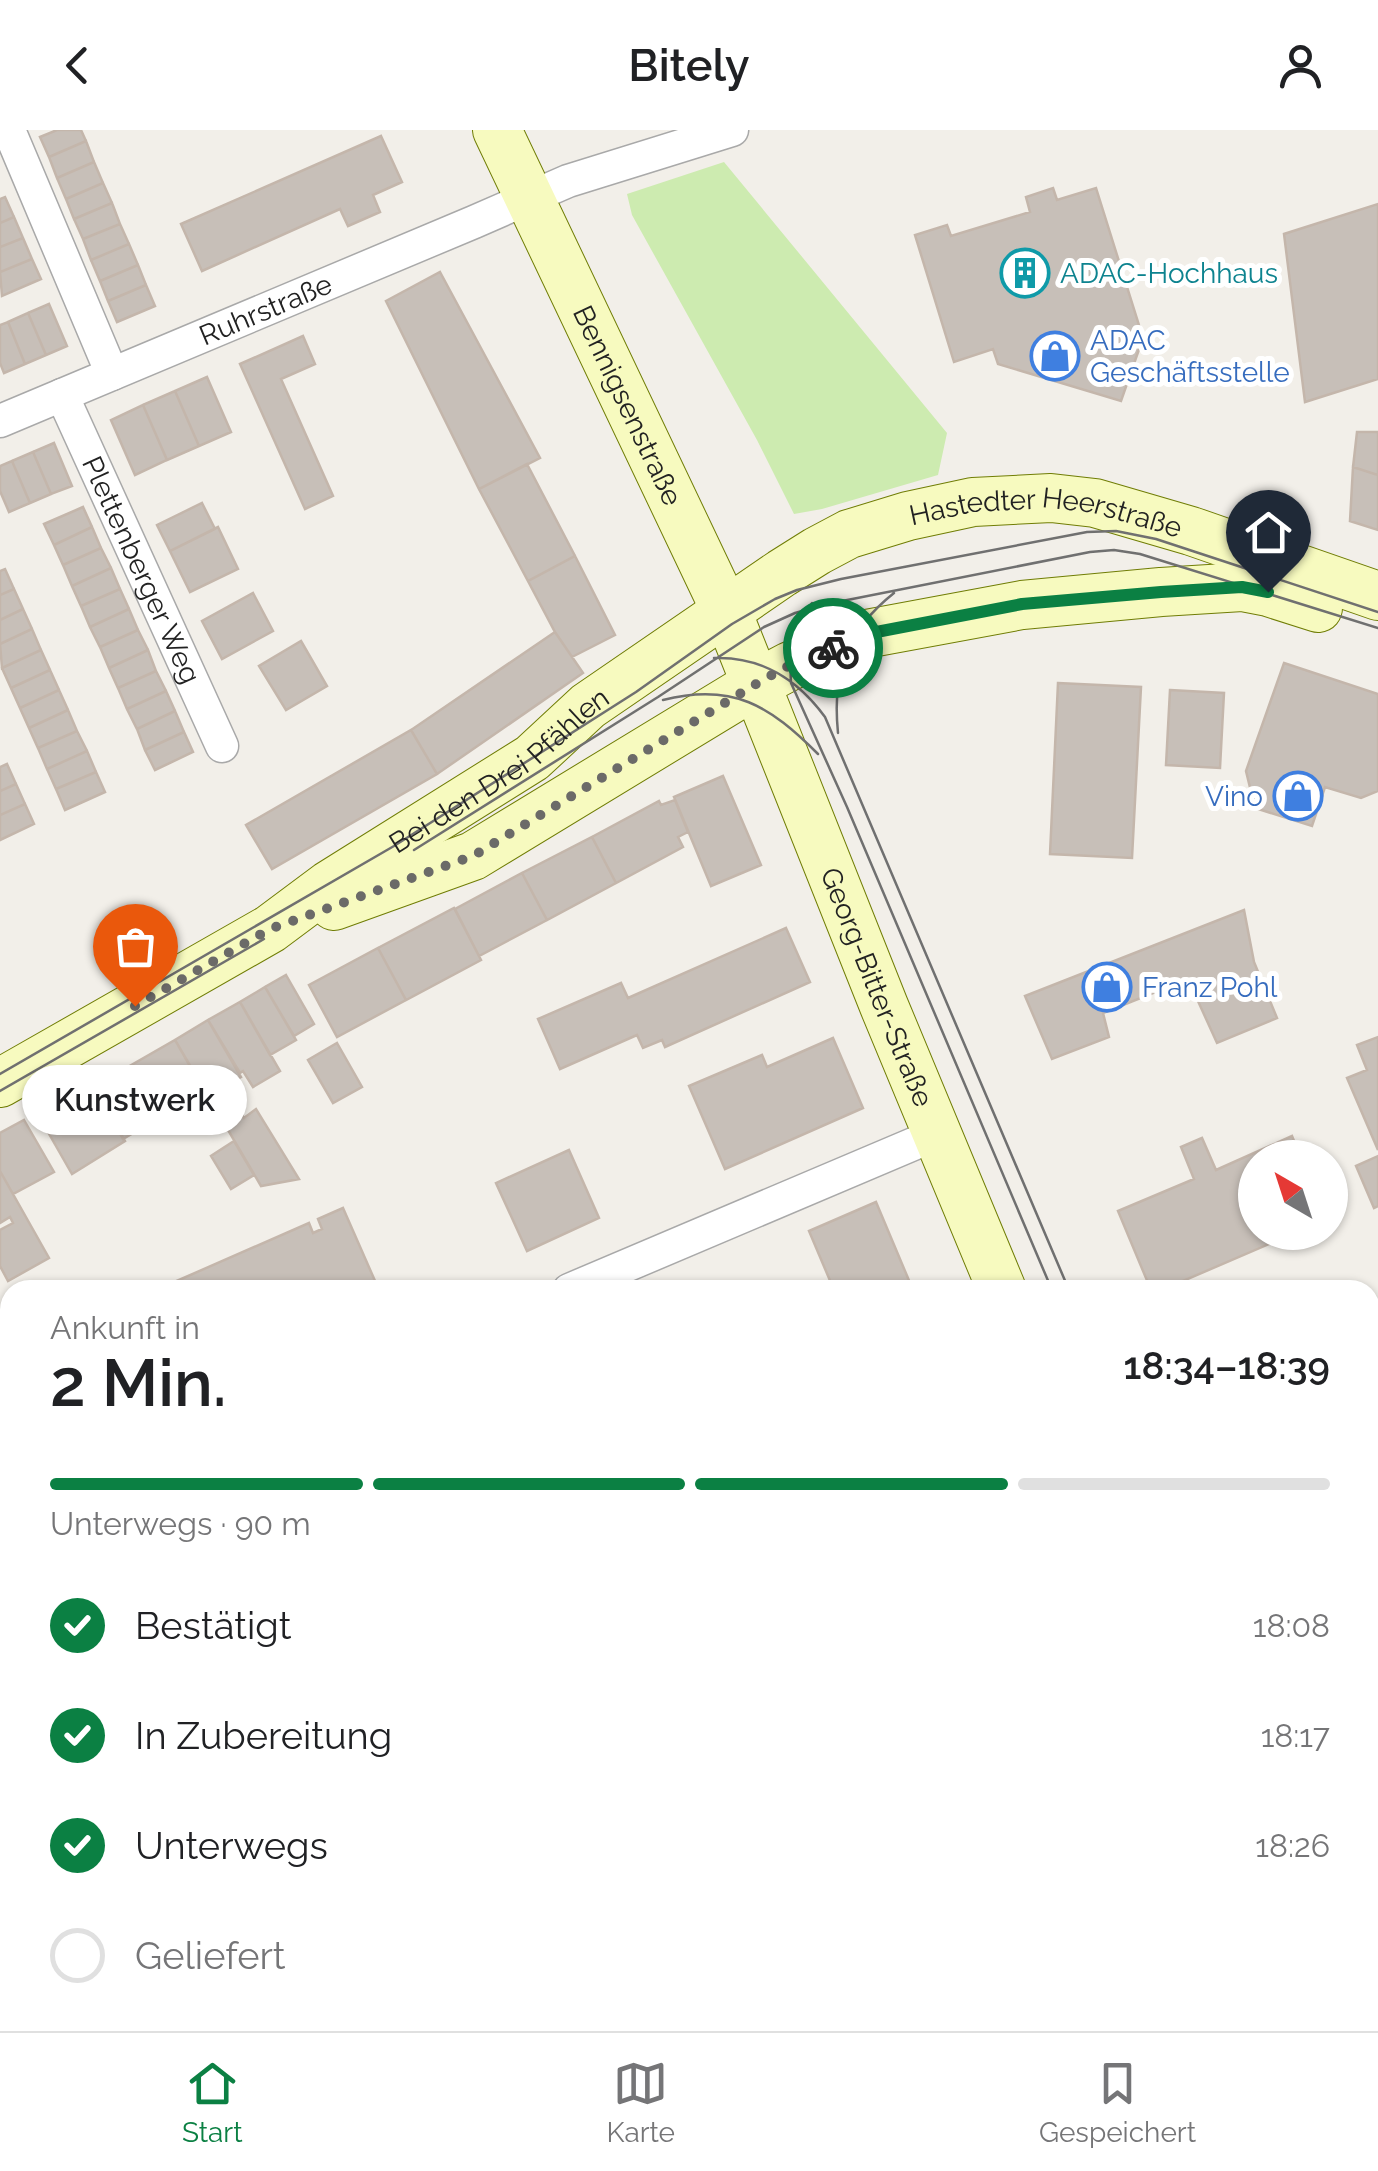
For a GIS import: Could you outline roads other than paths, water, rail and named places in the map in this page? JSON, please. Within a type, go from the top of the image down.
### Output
[{"type":"street","points":[[9,130],[112,374]]},
{"type":"street","name":"Bennigsenstraße","points":[[497,130],[726,612],[756,684]]},
{"type":"street","name":"Ruhrstraße","points":[[0,421],[527,197],[732,130]]},
{"type":"street","name":"Plettenberger Weg","points":[[62,395],[222,746]]},
{"type":"street","name":"Hastedter Heerstraße","points":[[726,612],[849,534],[974,502],[1051,498],[1095,503],[1191,531],[1378,596]]},
{"type":"street","points":[[756,684],[866,634],[1022,604],[1242,587],[1378,628]]},
{"type":"street","name":"Bei den Drei Pfählen","points":[[0,1083],[270,929],[329,885],[532,758],[588,706],[726,612]]},
{"type":"street","name":"Bei den Drei Pfählen","points":[[270,929],[473,856],[756,684]]},
{"type":"street","name":"Georg-Bitter-Straße","points":[[756,684],[998,1280]]},
{"type":"street","points":[[593,1280],[937,1134]]},
{"type":"tram line","points":[[0,1074],[394,846],[636,692],[732,624],[797,590],[1087,532],[1116,531],[1156,539],[1378,612]]},
{"type":"tram line","points":[[414,850],[764,627],[827,604],[1114,550],[1140,554],[1378,628]]},
{"type":"tram line","points":[[838,733],[837,691],[845,655],[864,623],[894,593]]},
{"type":"tram line","points":[[812,603],[795,642],[791,683],[1048,1280]]},
{"type":"tram line","points":[[714,658],[747,661],[777,673],[803,692],[825,717],[1065,1280]]},
{"type":"tram line","points":[[663,700],[710,694],[749,702],[783,723],[818,754]]},
{"type":"tram line","points":[[0,1091],[264,939]]},
{"type":"place","name":"ADAC-Hochhaus","points":[[1025,273]]},
{"type":"place","name":"ADAC Geschäftsstelle","points":[[1055,356]]},
{"type":"place","name":"Vino","points":[[1298,796]]},
{"type":"place","name":"Franz Pohl","points":[[1107,987]]},
{"type":"place","name":"Kunstwerk","points":[[135,1006]]}]
